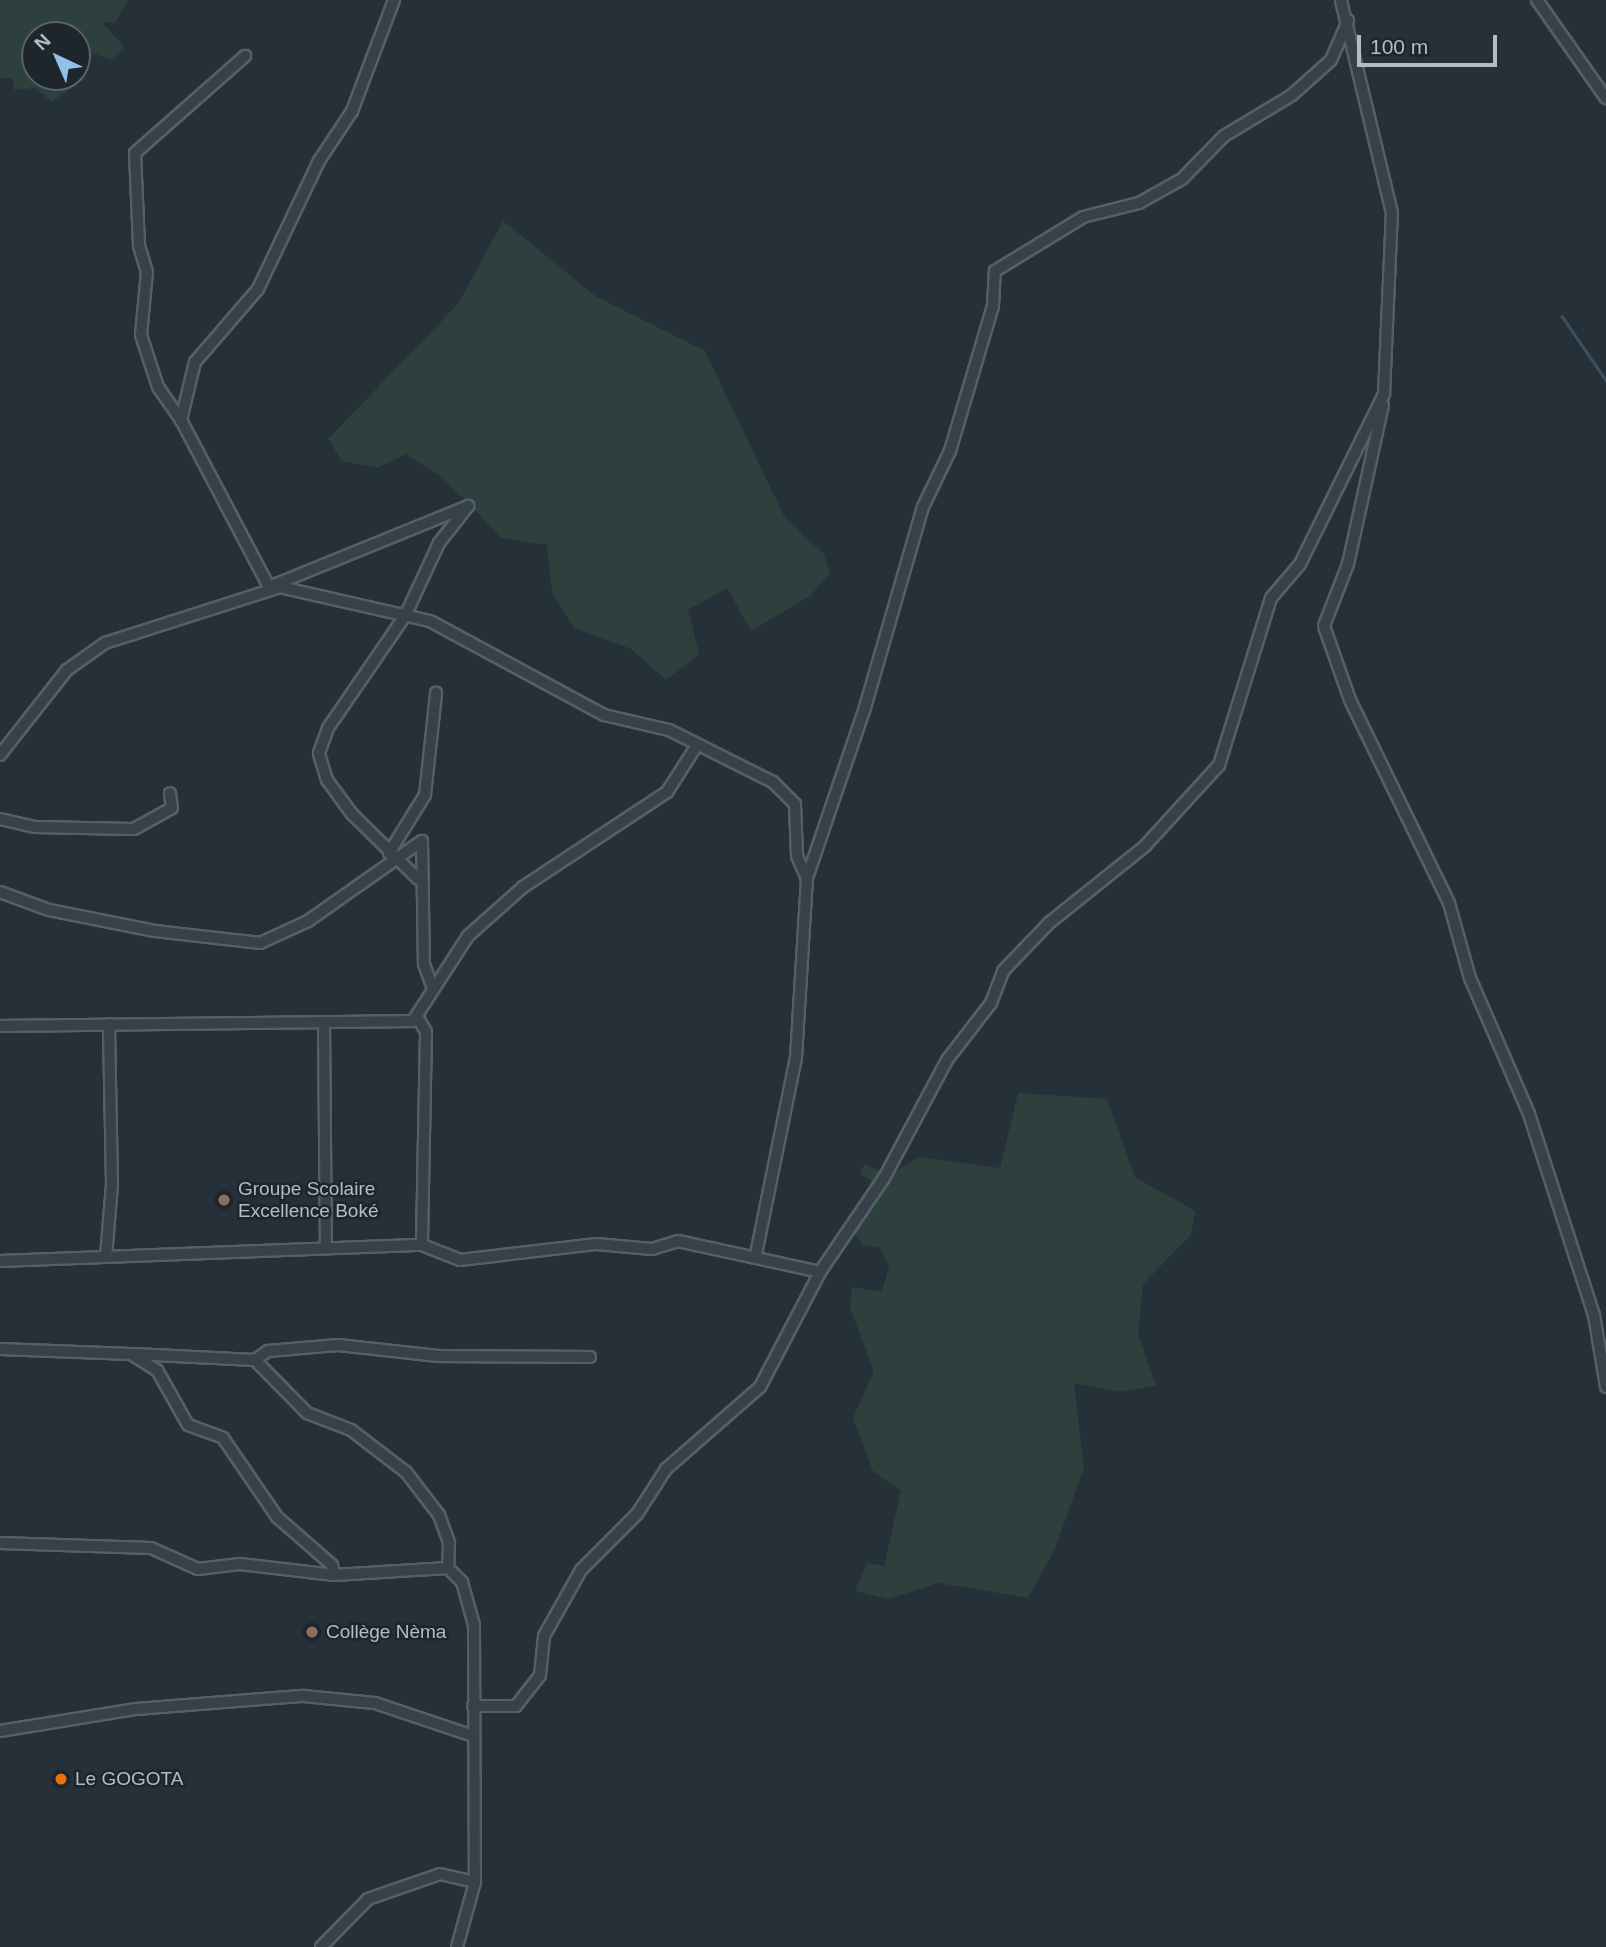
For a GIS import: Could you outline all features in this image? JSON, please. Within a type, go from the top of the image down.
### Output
[{"type":"street","points":[[181,420],[195,362],[258,289],[319,161],[352,111],[394,0]]},
{"type":"street","points":[[1341,0],[1392,213],[1384,394],[1348,564],[1324,626],[1350,700],[1449,903],[1470,978],[1529,1114],[1594,1315],[1606,1387]]},
{"type":"street","points":[[756,1254],[796,1058],[807,878],[923,506],[950,451],[993,306],[995,271],[1083,217],[1139,203],[1182,179],[1224,136],[1313,77],[1331,60],[1348,24],[1348,0]]},
{"type":"street","points":[[1537,0],[1606,98]]},
{"type":"street","points":[[245,57],[135,153],[139,245],[147,272],[141,335],[158,387],[181,420],[269,587]]},
{"type":"street","points":[[473,1706],[516,1706],[540,1675],[544,1636],[581,1570],[637,1514],[666,1469],[760,1387],[820,1272],[884,1178],[947,1060],[991,1003],[1003,971],[1049,923],[1145,846],[1210,779],[1271,598],[1300,564],[1384,394]]},
{"type":"street","points":[[0,755],[67,670],[105,643],[269,587],[468,506],[439,543],[405,616],[328,728],[318,753],[327,780],[392,855],[418,878]]},
{"type":"street","points":[[269,587],[405,616],[471,640],[604,715],[669,730],[773,782],[796,804],[796,856],[807,878]]},
{"type":"street","points":[[392,855],[425,795],[436,693]]},
{"type":"street","points":[[418,1018],[432,986],[468,936],[523,887],[667,792],[696,745]]},
{"type":"street","points":[[0,819],[34,827],[134,829],[172,807],[170,793]]},
{"type":"street","points":[[0,891],[49,910],[155,931],[260,943],[308,921],[392,855],[422,841],[418,878],[432,986]]},
{"type":"street","points":[[0,1026],[324,1025],[418,1018]]},
{"type":"street","points":[[418,1018],[426,1032],[422,1245]]},
{"type":"street","points":[[106,1256],[112,1184],[109,1024]]},
{"type":"street","points":[[324,1025],[326,1246]]},
{"type":"street","points":[[0,1261],[326,1246],[422,1245],[460,1260],[597,1244],[652,1249],[678,1241],[756,1254],[820,1272]]},
{"type":"street","points":[[0,1349],[255,1360],[268,1352],[338,1345],[438,1356],[590,1357]]},
{"type":"street","points":[[131,1354],[157,1370],[188,1425],[223,1438],[277,1517],[332,1565],[334,1575]]},
{"type":"street","points":[[255,1360],[307,1413],[351,1430],[406,1472],[439,1516],[449,1543],[448,1568],[462,1582],[473,1609],[475,1882],[457,1947]]},
{"type":"street","points":[[0,1543],[151,1548],[198,1569],[240,1564],[334,1575],[448,1568]]},
{"type":"street","points":[[0,1731],[136,1709],[303,1696],[376,1703],[473,1736]]},
{"type":"street","points":[[321,1947],[379,1894],[440,1874],[475,1882]]},
{"type":"green space","points":[[0,0],[128,0],[115,23],[102,22],[125,48],[111,60],[93,53],[91,59],[91,21],[21,21],[21,89],[14,90],[13,78],[0,78]]},
{"type":"green space","points":[[38,91],[68,91],[51,102]]},
{"type":"green space","points":[[503,221],[597,297],[705,351],[785,518],[824,554],[830,573],[811,595],[751,631],[727,588],[688,610],[699,654],[666,680],[631,649],[574,628],[552,592],[547,545],[502,538],[442,477],[406,454],[378,468],[342,461],[328,439],[458,304]]},
{"type":"green space","points":[[1018,1093],[1107,1099],[1135,1177],[1195,1211],[1191,1235],[1143,1284],[1138,1334],[1156,1386],[1120,1392],[1074,1383],[1084,1468],[1054,1551],[1028,1598],[938,1583],[888,1599],[855,1591],[867,1563],[884,1566],[901,1491],[873,1471],[853,1418],[874,1371],[850,1308],[852,1287],[882,1292],[889,1266],[880,1248],[863,1245],[853,1233],[851,1216],[872,1181],[860,1174],[864,1164],[891,1174],[919,1157],[1000,1168]]},
{"type":"waterway","points":[[1562,316],[1606,380]]},
{"type":"place","name":"Groupe Scolaire Excellence Boké","points":[[224,1200]]},
{"type":"place","name":"Collège Nèma","points":[[312,1632]]},
{"type":"place","name":"Le GOGOTA","points":[[61,1779]]}]
